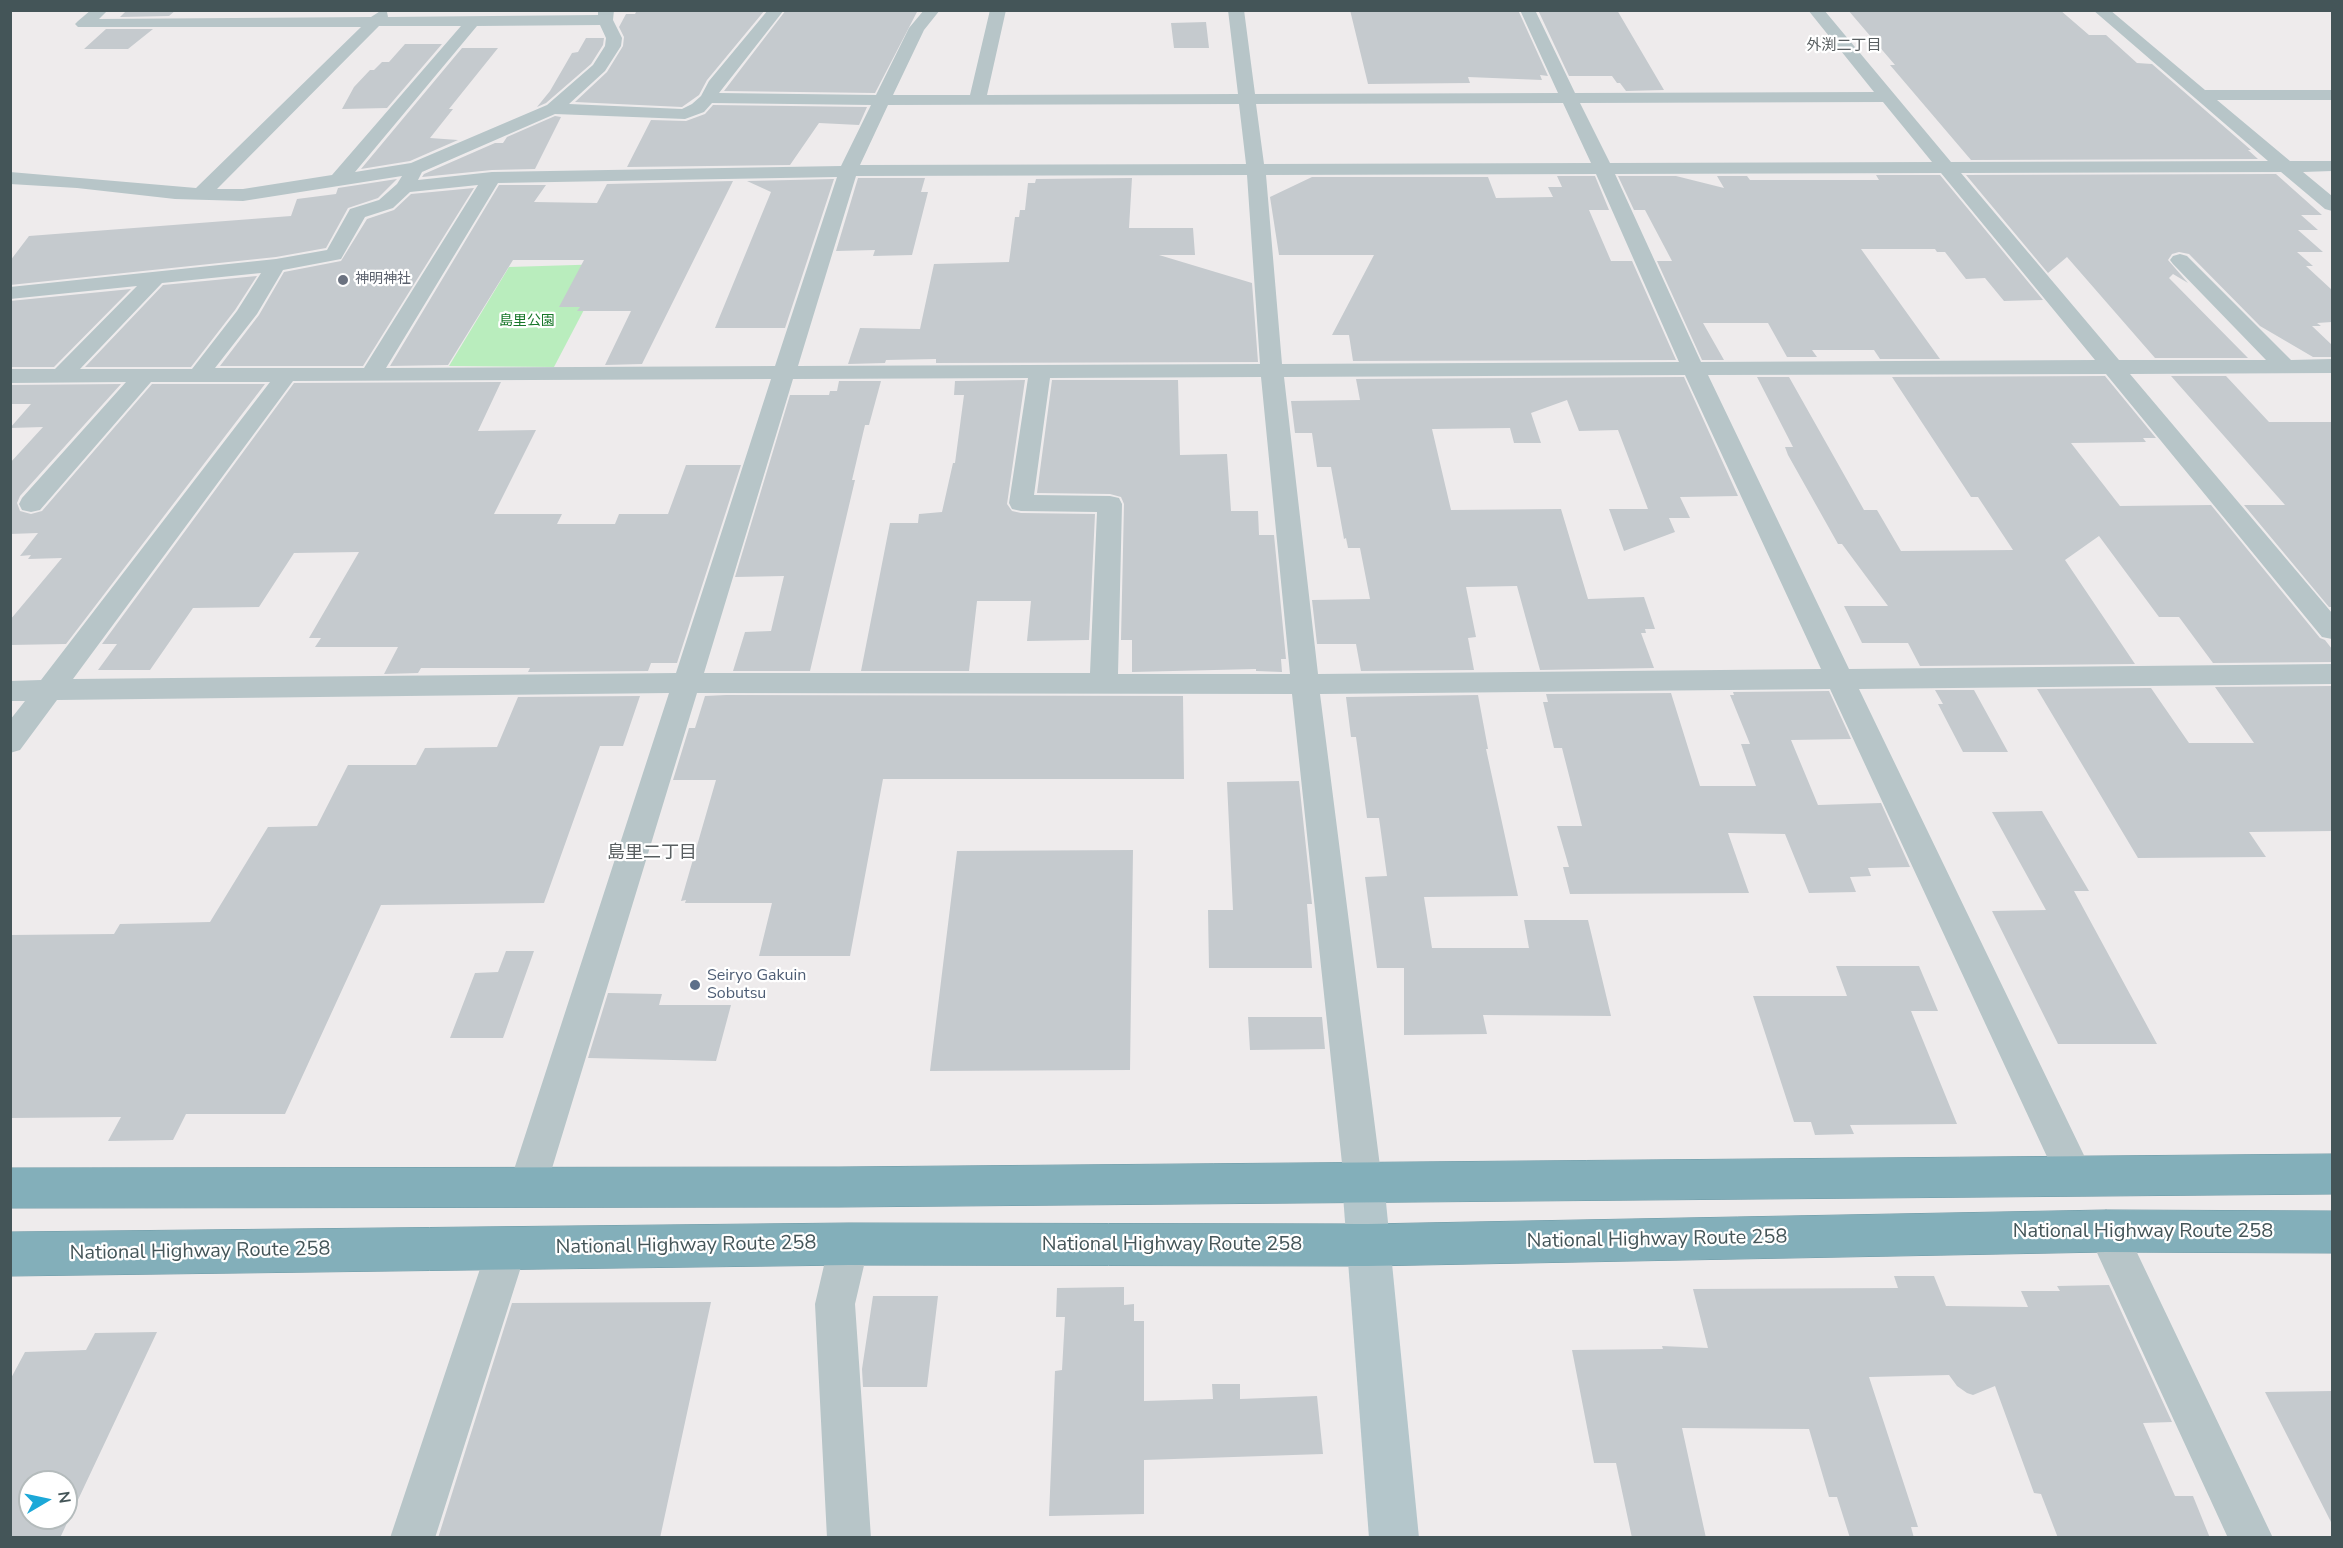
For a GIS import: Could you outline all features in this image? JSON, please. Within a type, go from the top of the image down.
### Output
[{"type":"highway","points":[[10,1188],[527,1188],[2332,1174]]},
{"type":"highway","name":"National Highway Route 258","points":[[10,1254],[849,1244],[1368,1245],[2106,1231],[2332,1232]]},
{"type":"street","points":[[10,178],[201,194],[243,195],[415,168],[553,109],[599,68],[613,46],[614,38],[605,15],[473,21],[380,16],[83,24],[101,10]]},
{"type":"street","points":[[553,109],[685,114],[698,108],[708,98],[715,85],[777,10]]},
{"type":"street","points":[[527,1188],[848,171],[917,28],[933,10]]},
{"type":"street","points":[[977,100],[998,10]]},
{"type":"street","points":[[1236,10],[1256,170],[1272,371],[1305,684],[1363,1182],[1394,1538]]},
{"type":"street","points":[[1527,10],[1603,168],[1694,370],[2075,1176]]},
{"type":"street","points":[[1815,10],[2332,630]]},
{"type":"street","points":[[2100,10],[2332,205]]},
{"type":"street","points":[[201,194],[380,16]]},
{"type":"street","points":[[338,180],[473,21]]},
{"type":"street","points":[[2199,95],[2332,95]]},
{"type":"street","points":[[708,98],[1246,100],[1887,97]]},
{"type":"street","points":[[405,187],[492,178],[848,171],[2332,166]]},
{"type":"street","points":[[10,292],[155,279],[276,265],[334,255],[357,213],[386,204],[405,187],[415,168]]},
{"type":"street","points":[[370,376],[492,178]]},
{"type":"street","points":[[10,195],[67,200]]},
{"type":"street","points":[[2180,260],[2285,366]]},
{"type":"street","points":[[198,376],[246,314],[276,265]]},
{"type":"street","points":[[61,376],[155,279]]},
{"type":"street","points":[[10,376],[2332,366]]},
{"type":"street","points":[[1040,372],[1021,503],[1110,504],[1104,684]]},
{"type":"street","points":[[31,504],[144,376]]},
{"type":"street","points":[[10,742],[286,376]]},
{"type":"street","points":[[10,691],[172,687],[372,688],[687,683],[1305,684],[1841,677],[2332,675]]},
{"type":"street","points":[[2106,1231],[2251,1538]]},
{"type":"street","points":[[849,1244],[835,1304],[849,1538]]},
{"type":"street","points":[[412,1538],[507,1248]]},
{"type":"green space","name":"島里公園","points":[[608,264],[554,367],[449,366],[509,267]]},
{"type":"building","points":[[176,10],[169,16],[120,17],[126,11]]},
{"type":"building","points":[[637,10],[765,10],[707,80],[699,95],[682,107],[575,102],[607,72],[623,46],[624,37],[619,27],[626,14],[635,14]]},
{"type":"building","points":[[786,10],[918,10],[875,93],[724,91]]},
{"type":"building","points":[[1350,10],[1518,10],[1548,76],[1540,75],[1542,80],[1468,77],[1470,83],[1368,84]]},
{"type":"building","points":[[1538,10],[1617,10],[1664,90],[1626,91],[1612,76],[1569,76]]},
{"type":"building","points":[[1848,10],[2060,10],[2089,35],[2106,35],[2137,63],[2152,64],[2251,150],[2248,150],[2258,159],[1971,160],[1890,65],[1895,65]]},
{"type":"building","points":[[1206,22],[1209,48],[1174,48],[1171,23]]},
{"type":"building","points":[[106,29],[153,29],[128,49],[84,49]]},
{"type":"building","points":[[586,38],[604,38],[603,45],[591,64],[546,103],[537,107],[550,91],[572,53],[578,52]]},
{"type":"building","points":[[405,44],[442,44],[387,108],[342,109],[354,87],[370,70],[374,70],[382,62],[389,62]]},
{"type":"building","points":[[462,48],[498,48],[449,109],[453,109],[430,138],[458,140],[410,161],[361,169]]},
{"type":"building","points":[[713,105],[867,107],[859,125],[819,123],[790,165],[627,167],[651,120],[686,121],[705,114]]},
{"type":"building","points":[[555,116],[561,117],[535,169],[492,170],[422,177],[424,174],[495,143],[503,143],[507,137]]},
{"type":"building","points":[[2276,174],[2322,215],[2301,215],[2318,230],[2298,230],[2323,252],[2297,252],[2313,266],[2306,266],[2332,290],[2332,322],[2317,323],[2321,326],[2312,326],[2332,345],[2332,357],[2313,357],[2260,326],[2189,254],[2179,252],[2172,254],[2168,260],[2188,283],[2173,274],[2169,278],[2248,358],[2155,358],[2067,257],[2048,273],[1966,175]]},
{"type":"building","points":[[1876,175],[1940,175],[2043,300],[2004,301],[1985,278],[1966,279],[1945,252],[1937,252],[1935,249],[1861,249],[1940,359],[1880,359],[1874,350],[1812,350],[1817,357],[1787,357],[1768,323],[1703,323],[1724,360],[1702,360],[1657,261],[1672,261],[1645,210],[1634,210],[1618,176],[1676,176],[1724,188],[1717,176],[1747,176],[1750,180],[1879,180]]},
{"type":"building","points":[[1557,176],[1595,176],[1609,210],[1589,210],[1611,261],[1632,261],[1676,360],[1353,361],[1349,335],[1332,335],[1374,255],[1279,255],[1270,197],[1312,177],[1488,177],[1496,198],[1553,197],[1548,187],[1562,187]]},
{"type":"building","points":[[858,178],[925,178],[921,192],[928,192],[912,255],[873,256],[875,250],[836,251]]},
{"type":"building","points":[[1132,178],[1129,228],[1193,228],[1195,255],[1159,255],[1252,283],[1258,362],[936,363],[936,359],[886,360],[885,363],[848,364],[860,328],[920,329],[934,264],[1009,262],[1015,217],[1019,217],[1020,210],[1025,210],[1028,183],[1035,183],[1036,179]]},
{"type":"building","points":[[397,179],[378,198],[348,208],[326,248],[276,257],[10,285],[10,261],[29,236],[291,216],[297,199],[336,194],[338,188]]},
{"type":"building","points":[[834,179],[785,328],[715,328],[771,192],[747,181]]},
{"type":"building","points":[[733,181],[642,364],[605,365],[631,311],[577,311],[580,307],[559,307],[584,260],[513,260],[448,365],[390,366],[499,185],[546,185],[534,202],[597,203],[607,184]]},
{"type":"building","points":[[474,188],[363,366],[220,366],[259,315],[284,272],[341,261],[367,219],[394,210],[411,194]]},
{"type":"building","points":[[257,276],[235,310],[191,367],[85,367],[163,285]]},
{"type":"building","points":[[131,289],[54,367],[10,367],[10,301]]},
{"type":"building","points":[[2105,376],[2156,438],[2143,438],[2146,442],[2071,443],[2120,506],[2211,505],[2320,638],[2325,640],[2332,649],[2332,662],[2213,663],[2179,617],[2159,617],[2099,536],[2065,560],[2135,664],[1920,666],[1908,643],[1862,643],[1844,606],[1888,606],[1842,544],[1838,544],[1788,455],[1785,447],[1793,447],[1757,377],[1789,377],[1864,510],[1877,510],[1901,551],[2013,550],[1978,497],[1971,497],[1892,377]]},
{"type":"building","points":[[2171,376],[2226,376],[2269,422],[2332,422],[2332,607],[2329,607],[2244,505],[2285,505]]},
{"type":"building","points":[[1684,377],[1738,496],[1680,497],[1690,518],[1669,518],[1675,532],[1624,551],[1609,509],[1648,509],[1618,430],[1579,431],[1567,400],[1531,413],[1541,443],[1514,443],[1510,428],[1432,429],[1451,510],[1561,509],[1588,599],[1644,597],[1655,629],[1645,629],[1646,633],[1641,633],[1654,668],[1540,670],[1517,586],[1466,587],[1476,637],[1468,638],[1474,670],[1361,671],[1356,644],[1317,644],[1312,600],[1370,599],[1360,548],[1348,548],[1346,538],[1344,539],[1331,467],[1317,467],[1312,433],[1295,433],[1291,401],[1360,400],[1356,379]]},
{"type":"building","points":[[1025,380],[1007,504],[1012,511],[1021,513],[1095,514],[1089,640],[1027,641],[1031,601],[977,601],[969,671],[861,671],[890,523],[918,523],[919,514],[942,512],[953,463],[955,463],[964,395],[954,395],[955,381]]},
{"type":"building","points":[[1052,380],[1178,380],[1180,455],[1227,454],[1231,511],[1258,511],[1259,535],[1274,535],[1286,659],[1281,659],[1282,672],[1256,671],[1256,669],[1132,672],[1132,640],[1121,640],[1124,504],[1121,497],[1110,494],[1037,493]]},
{"type":"building","points":[[839,381],[881,381],[869,425],[865,425],[852,480],[855,480],[810,671],[733,671],[745,632],[771,631],[784,576],[735,577],[790,395],[829,395],[830,391],[837,391]]},
{"type":"building","points":[[501,382],[478,431],[536,430],[494,514],[562,514],[557,524],[615,524],[619,514],[668,514],[686,465],[741,465],[677,663],[651,663],[648,671],[528,672],[530,668],[421,668],[418,673],[384,674],[398,647],[315,647],[321,638],[309,638],[359,552],[294,553],[259,607],[193,608],[150,670],[98,670],[117,644],[102,644],[294,383]]},
{"type":"building","points":[[121,384],[20,496],[17,503],[20,511],[31,514],[42,511],[152,384],[265,384],[66,644],[10,645],[10,620],[62,558],[28,559],[31,555],[20,556],[38,533],[10,534],[10,463],[43,427],[10,428],[31,404],[10,404],[10,385]]},
{"type":"building","points":[[2332,686],[2332,831],[2249,832],[2266,857],[2138,858],[2037,689],[2151,688],[2189,743],[2254,743],[2215,687]]},
{"type":"building","points":[[1935,690],[1974,690],[2008,752],[1963,752],[1938,704],[1943,704]]},
{"type":"building","points":[[1829,691],[1851,739],[1791,740],[1818,805],[1881,803],[1910,867],[1868,868],[1871,876],[1850,877],[1856,892],[1809,893],[1785,834],[1728,833],[1749,893],[1570,894],[1563,867],[1569,867],[1557,826],[1582,826],[1562,748],[1554,748],[1543,702],[1548,702],[1546,694],[1671,693],[1700,786],[1756,786],[1741,744],[1750,744],[1730,695],[1734,695],[1733,692]]},
{"type":"building","points":[[1478,695],[1488,749],[1486,749],[1518,896],[1424,897],[1432,948],[1529,948],[1524,920],[1588,920],[1611,1016],[1483,1015],[1487,1034],[1404,1035],[1404,968],[1377,968],[1365,877],[1387,876],[1379,818],[1367,818],[1356,737],[1351,737],[1346,697]]},
{"type":"building","points":[[640,696],[623,746],[600,746],[544,903],[381,905],[285,1114],[186,1114],[173,1140],[108,1141],[121,1117],[10,1118],[10,935],[114,934],[120,924],[210,922],[268,827],[317,826],[348,765],[416,765],[425,748],[497,747],[518,697]]},
{"type":"building","points":[[705,696],[1183,696],[1184,779],[883,779],[850,956],[759,956],[772,903],[685,903],[686,900],[681,901],[716,780],[673,780],[689,728],[695,728]]},
{"type":"building","points":[[1299,781],[1312,904],[1307,904],[1312,968],[1209,968],[1208,910],[1233,910],[1227,782]]},
{"type":"building","points":[[2042,811],[2089,891],[2074,891],[2157,1044],[2058,1044],[1992,911],[2046,910],[1992,812]]},
{"type":"building","points":[[1133,850],[1130,1070],[930,1071],[957,851]]},
{"type":"building","points":[[506,951],[534,951],[503,1038],[450,1038],[475,973],[498,972]]},
{"type":"building","points":[[1836,966],[1919,966],[1938,1011],[1911,1011],[1957,1124],[1850,1125],[1854,1134],[1815,1135],[1811,1122],[1794,1122],[1753,996],[1847,996]]},
{"type":"building","points":[[608,993],[662,994],[659,1005],[731,1005],[716,1061],[588,1058]]},
{"type":"building","points":[[1248,1017],[1322,1017],[1325,1049],[1250,1050]]},
{"type":"building","points":[[1894,1276],[1934,1276],[1946,1306],[2028,1307],[2021,1291],[2060,1291],[2057,1286],[2109,1285],[2172,1422],[2143,1423],[2175,1496],[2193,1496],[2210,1538],[2058,1538],[2041,1494],[2034,1493],[1995,1386],[1973,1395],[1957,1386],[1949,1375],[1869,1377],[1918,1527],[1911,1527],[1914,1538],[1850,1538],[1837,1497],[1829,1497],[1809,1429],[1682,1428],[1706,1538],[1632,1538],[1616,1463],[1594,1463],[1572,1350],[1663,1349],[1662,1346],[1708,1348],[1693,1289],[1898,1288]]},
{"type":"building","points":[[1124,1287],[1124,1305],[1134,1304],[1134,1321],[1144,1321],[1144,1401],[1213,1399],[1212,1384],[1240,1384],[1240,1399],[1317,1396],[1323,1454],[1144,1460],[1144,1514],[1049,1516],[1055,1371],[1062,1370],[1065,1317],[1056,1317],[1057,1288]]},
{"type":"building","points":[[873,1296],[938,1296],[927,1387],[863,1387],[862,1369]]},
{"type":"building","points":[[711,1302],[660,1538],[438,1538],[512,1303]]},
{"type":"building","points":[[157,1332],[78,1500],[78,1470],[18,1470],[18,1530],[64,1530],[60,1538],[10,1538],[10,1380],[25,1352],[86,1350],[95,1333]]},
{"type":"building","points":[[2332,1391],[2332,1524],[2265,1392]]},
{"type":"place","name":"神明神社","points":[[343,280]]},
{"type":"place","name":"Seiryo Gakuin Sobutsu","points":[[695,985]]},
{"type":"district","name":"外渕二丁目","points":[[1844,46]]},
{"type":"district","name":"島里二丁目","points":[[652,854]]}]
